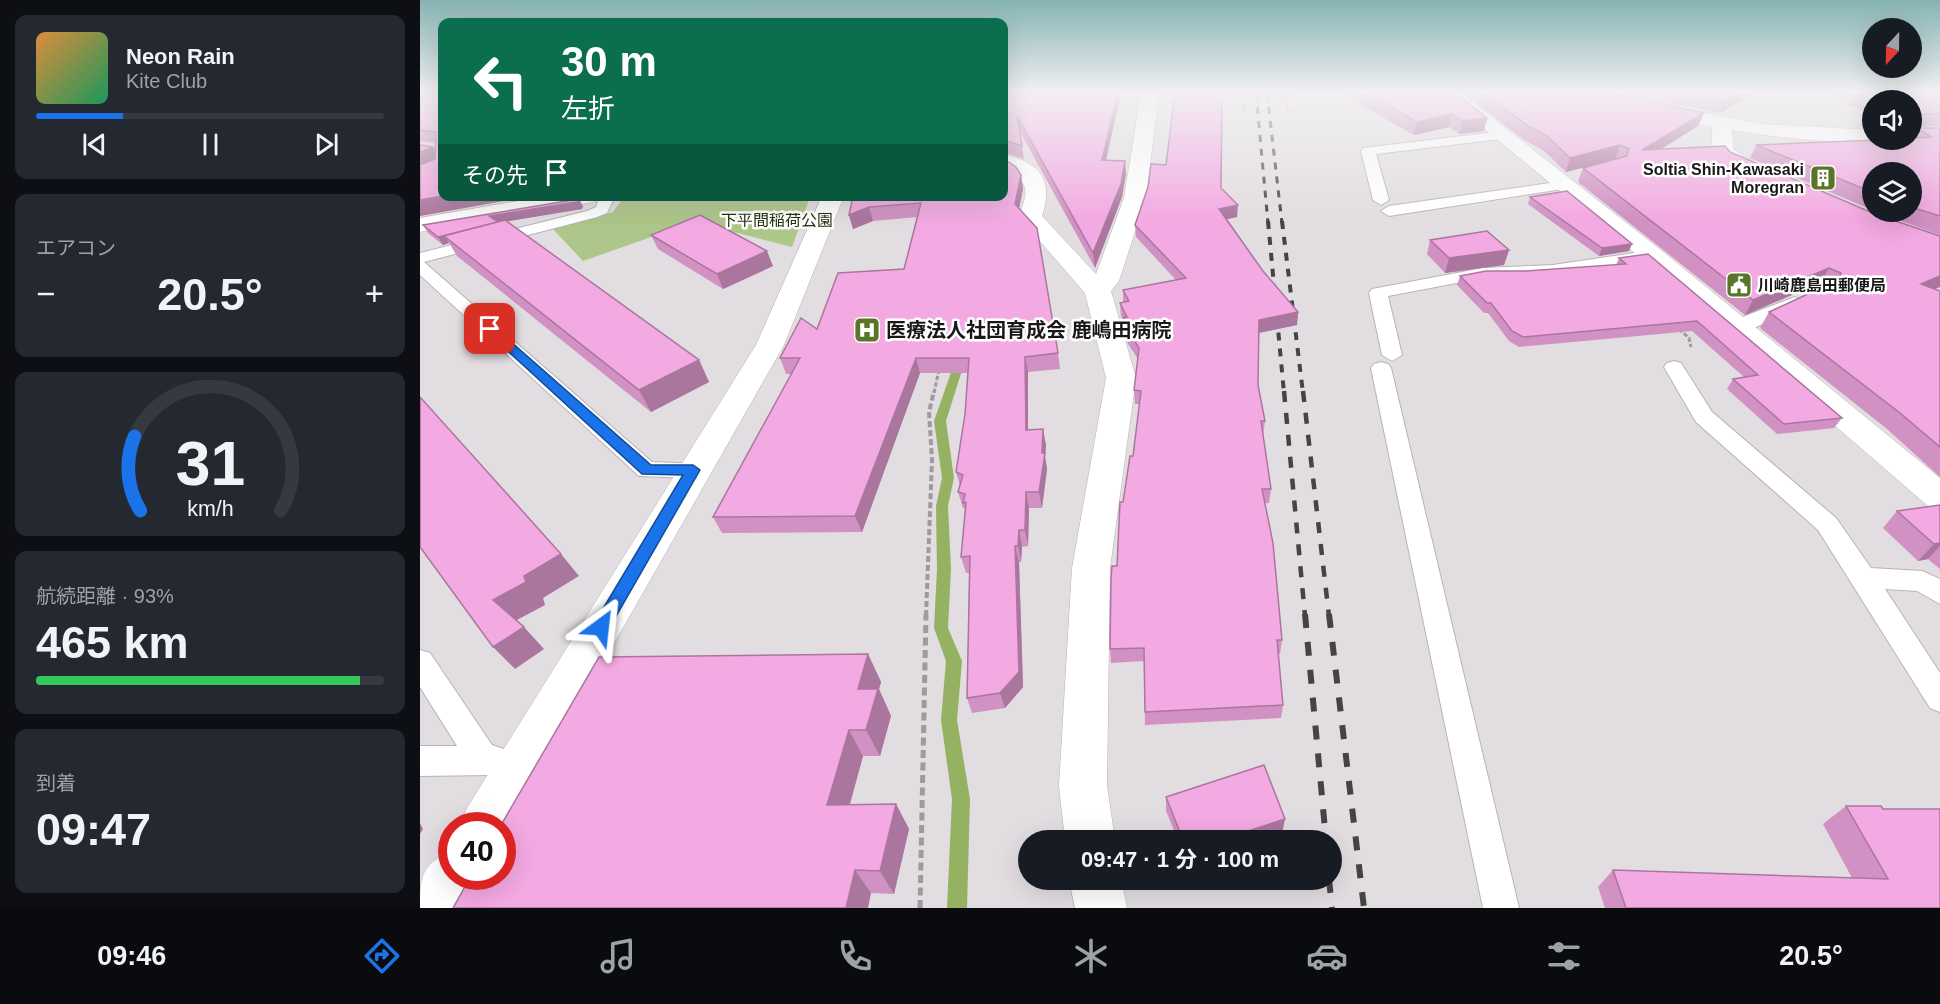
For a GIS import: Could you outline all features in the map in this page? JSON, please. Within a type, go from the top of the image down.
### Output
[{"type":"street","points":[[1098,291],[1106,281],[1135,198],[1144,135]]},
{"type":"street","points":[[1505,135],[1568,180],[1652,255],[1940,497]]},
{"type":"street","points":[[1721,135],[1720,146],[1732,160],[1779,182]]},
{"type":"street","points":[[1824,135],[1862,136]]},
{"type":"street","points":[[1008,163],[1023,170],[1036,183],[1039,195],[1030,217],[1098,291],[1121,378],[1091,568],[1083,786],[1089,830]]},
{"type":"street","points":[[420,225],[559,201]]},
{"type":"street","points":[[492,812],[693,470],[770,345],[831,201]]},
{"type":"street","points":[[432,908],[443,890]]},
{"type":"street","points":[[1097,890],[1101,908]]},
{"type":"lane","points":[[1501,135],[1368,151],[1385,206],[1568,180]]},
{"type":"lane","points":[[420,258],[592,214],[602,210],[606,201]]},
{"type":"lane","points":[[1501,908],[1387,362],[1378,293],[1483,273],[1553,270],[1652,255]]},
{"type":"lane","points":[[420,266],[647,470],[693,470]]},
{"type":"lane","points":[[1736,326],[1747,324],[1811,295]]},
{"type":"lane","points":[[1674,367],[1704,417],[1827,524],[1940,699]]},
{"type":"lane","points":[[1864,578],[1922,581],[1940,593]]},
{"type":"lane","points":[[420,662],[483,759]]},
{"type":"lane","points":[[420,761],[483,759],[523,761]]},
{"type":"path","points":[[920,908],[927,542],[932,460],[929,412],[939,368]]},
{"type":"green space","name":"下平間稲荷公園","points":[[621,201],[809,201],[792,247],[694,222],[583,261],[552,228],[613,212]]},
{"type":"building","points":[[436,135],[438,135],[438,197],[420,200],[420,165],[435,159]]},
{"type":"building","points":[[1008,135],[1020,135],[1022,146],[1008,141]]},
{"type":"building","points":[[1028,135],[1108,135],[1102,160],[1125,161],[1121,184],[1093,253]]},
{"type":"building","points":[[1170,135],[1222,135],[1221,188],[1238,205],[1219,209],[1263,271],[1298,312],[1259,320],[1258,385],[1265,421],[1261,421],[1271,489],[1262,489],[1273,543],[1282,640],[1277,640],[1283,705],[1145,712],[1144,648],[1110,649],[1112,566],[1117,566],[1120,502],[1123,502],[1130,456],[1133,456],[1141,391],[1134,390],[1139,348],[1128,331],[1124,317],[1127,317],[1120,303],[1129,301],[1123,290],[1186,278],[1135,225],[1148,187],[1151,164],[1166,165]]},
{"type":"building","points":[[1546,135],[1667,135],[1642,150],[1725,146],[1730,152],[1862,208],[1862,222],[1899,222],[1940,236],[1940,276],[1921,284],[1940,291],[1940,447],[1900,413],[1769,312],[1838,280],[1841,273],[1829,268],[1753,300],[1583,168],[1627,156],[1629,149],[1620,145],[1570,158]]},
{"type":"building","points":[[1940,135],[1940,216],[1922,210],[1922,162],[1862,162],[1862,188],[1756,145],[1862,141],[1862,150],[1922,150],[1922,137]]},
{"type":"building","points":[[420,145],[433,147],[420,152]]},
{"type":"building","points":[[1008,162],[1016,167],[1021,175],[1015,204],[1037,228],[1058,353],[1025,357],[1026,430],[1043,429],[1042,453],[1045,453],[1039,492],[1026,492],[1025,530],[1019,530],[1018,546],[1015,546],[1019,672],[1000,693],[967,698],[970,556],[961,557],[966,502],[963,503],[965,494],[958,492],[963,475],[956,472],[965,414],[969,358],[916,358],[855,516],[713,517],[800,358],[780,358],[801,318],[817,329],[838,273],[904,269],[921,203],[869,207],[849,215],[852,201],[1008,201]]},
{"type":"building","points":[[1567,191],[1632,244],[1602,248],[1530,197]]},
{"type":"building","points":[[578,201],[489,216],[498,222],[438,237],[423,225]]},
{"type":"building","points":[[700,215],[767,251],[717,274],[651,235]]},
{"type":"building","points":[[505,220],[699,360],[639,390],[444,236]]},
{"type":"building","points":[[1487,231],[1509,250],[1449,258],[1430,240]]},
{"type":"building","points":[[1648,254],[1842,418],[1784,424],[1733,379],[1758,375],[1697,321],[1523,337],[1512,331],[1491,303],[1487,303],[1460,276],[1486,271],[1526,271],[1626,264],[1619,258]]},
{"type":"building","points":[[420,397],[561,554],[524,576],[526,582],[493,600],[524,627],[493,647],[420,547]]},
{"type":"building","points":[[1940,505],[1940,543],[1934,544],[1897,511]]},
{"type":"building","points":[[868,654],[858,689],[878,689],[866,730],[849,730],[827,805],[896,804],[880,871],[855,870],[846,908],[453,908],[463,890],[516,890],[516,812],[509,812],[599,657]]},
{"type":"building","points":[[1264,765],[1285,819],[1251,830],[1179,830],[1166,797]]},
{"type":"building","points":[[1846,806],[1881,806],[1883,809],[1940,809],[1940,908],[1626,908],[1613,870],[1888,879]]},
{"type":"waterway","points":[[957,908],[961,799],[949,720],[954,661],[941,628],[944,569],[942,506],[948,478],[940,421],[959,364],[958,359]]},
{"type":"railway","points":[[1260,135],[1268,223]]},
{"type":"railway","points":[[1272,135],[1282,223]]},
{"type":"railway","points":[[1268,221],[1284,393]]},
{"type":"railway","points":[[1282,221],[1303,393]]},
{"type":"railway","points":[[1284,391],[1305,616]]},
{"type":"railway","points":[[1303,391],[1329,616]]},
{"type":"railway","points":[[1305,614],[1325,830]]},
{"type":"railway","points":[[1329,614],[1364,908]]},
{"type":"railway","points":[[1330,890],[1332,908]]},
{"type":"place","name":"Soltia Shin-Kawasaki Moregran","points":[[1823,178]]},
{"type":"place","name":"川崎鹿島田郵便局","points":[[1739,285]]},
{"type":"place","name":"医療法人社団育成会 鹿嶋田病院","points":[[867,330]]},
{"type":"route","points":[[490,329],[647,470],[693,470],[601,627]]}]
